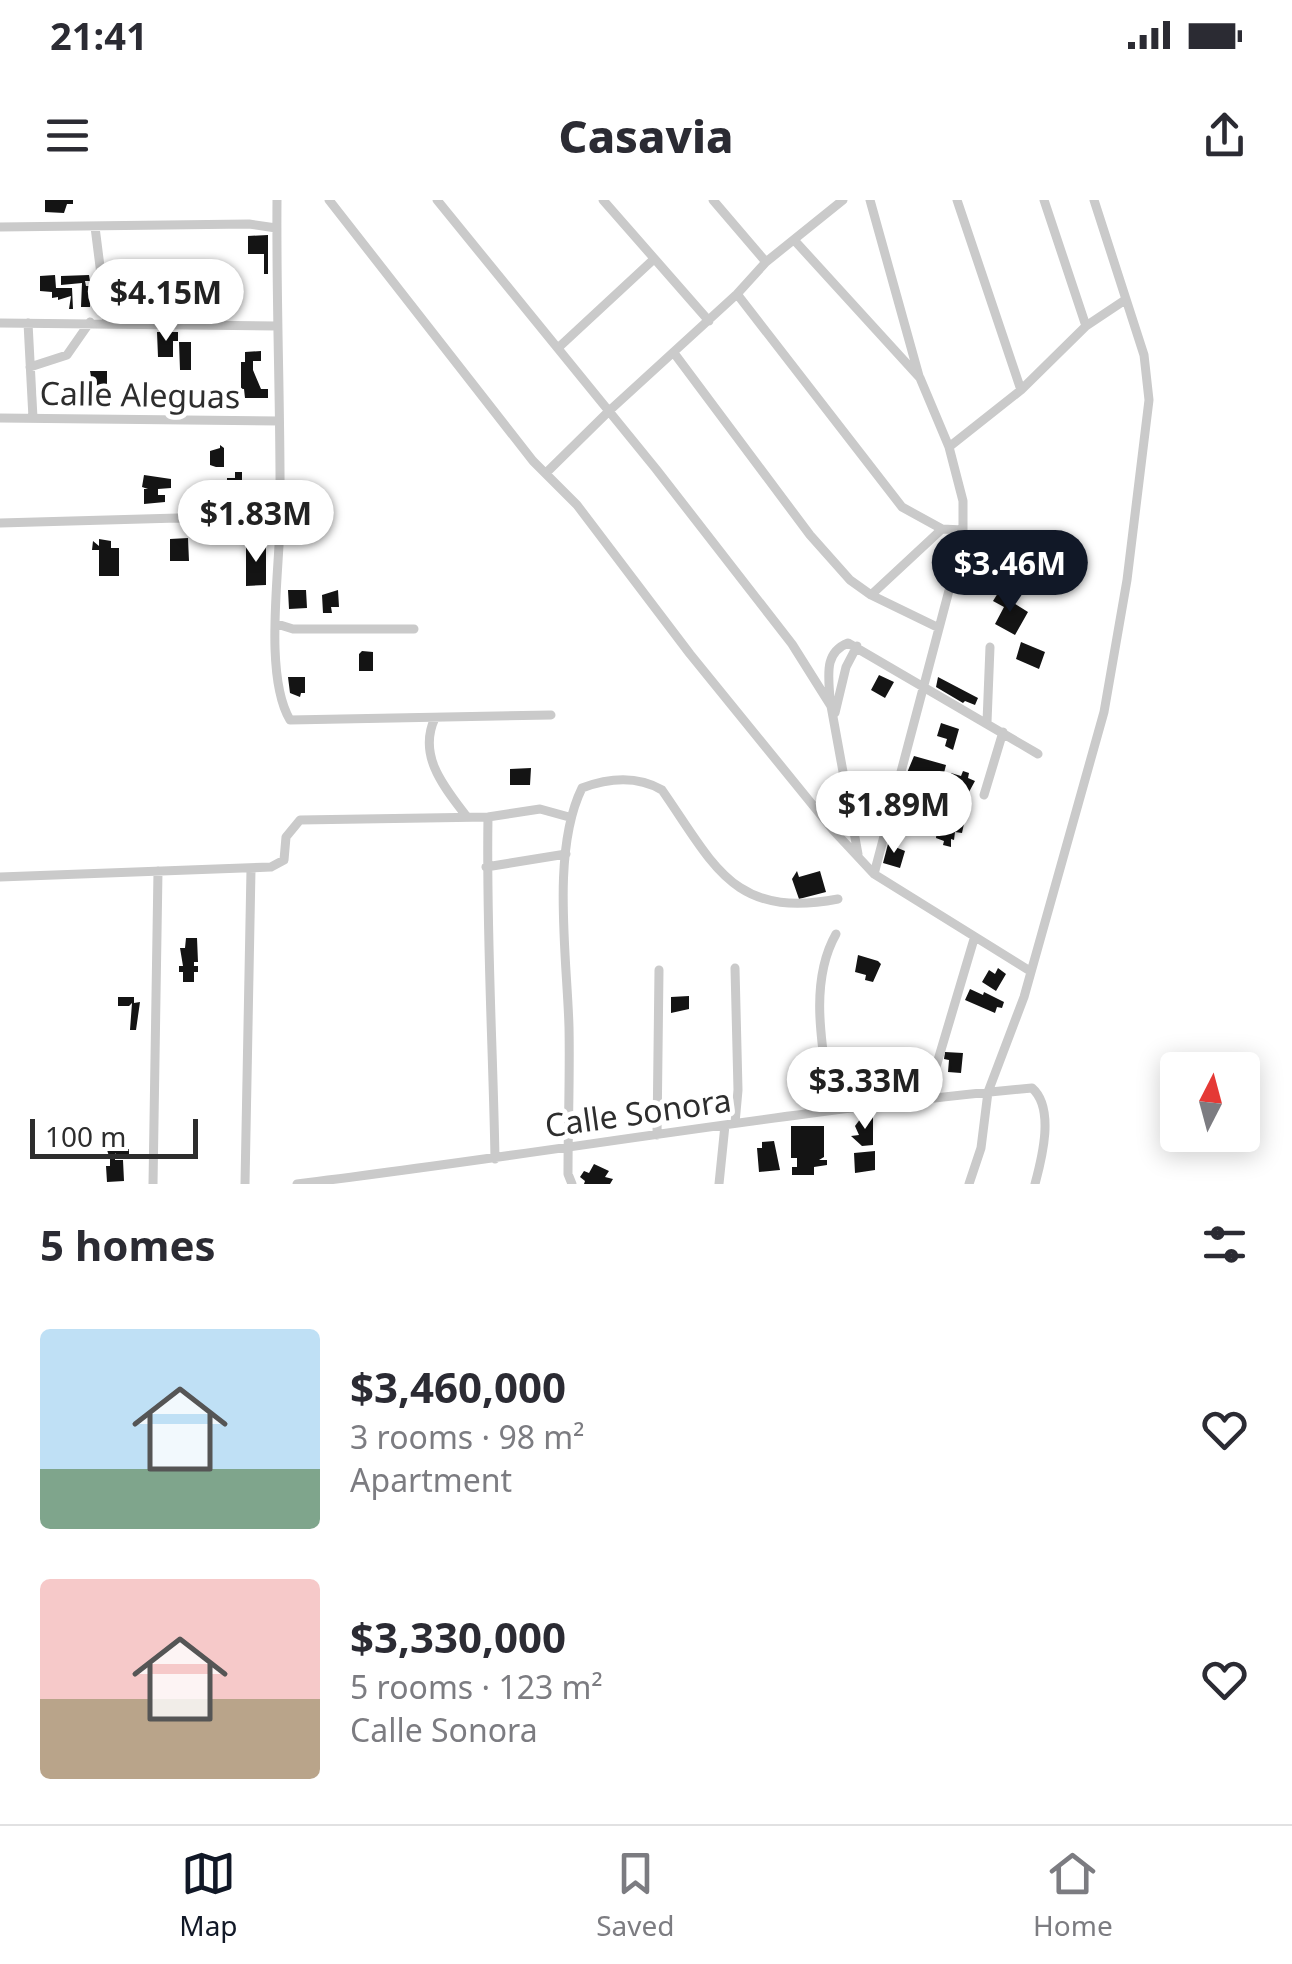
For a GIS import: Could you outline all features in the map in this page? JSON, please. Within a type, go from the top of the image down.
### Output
[{"type":"street","points":[[276,200],[280,524],[276,624],[278,686],[290,720],[552,715]]},
{"type":"street","points":[[329,200],[532,461],[577,505],[690,654],[833,830],[874,874],[1030,971]]},
{"type":"street","points":[[438,200],[792,644],[834,718],[859,857]]},
{"type":"street","points":[[602,200],[708,321]]},
{"type":"street","points":[[713,200],[766,262]]},
{"type":"street","points":[[821,200],[831,212]]},
{"type":"street","points":[[546,473],[737,294],[766,262],[843,200]]},
{"type":"street","points":[[870,200],[920,378],[949,446],[962,501],[963,530],[874,874]]},
{"type":"street","points":[[957,200],[1021,390]]},
{"type":"street","points":[[1044,200],[1086,326]]},
{"type":"street","points":[[969,1184],[981,1148],[988,1092],[1018,1014],[1104,712],[1127,580],[1150,400],[1144,355],[1094,200]]},
{"type":"street","points":[[0,227],[250,224],[276,228]]},
{"type":"street","points":[[95,227],[106,322]]},
{"type":"street","points":[[795,241],[920,378]]},
{"type":"street","points":[[558,348],[654,258]]},
{"type":"street","points":[[737,294],[902,507],[942,529],[963,530]]},
{"type":"street","points":[[949,446],[1021,390],[1086,326],[1124,300]]},
{"type":"street","points":[[30,367],[67,355],[90,322]]},
{"type":"street","points":[[28,323],[33,418]]},
{"type":"street","points":[[0,324],[277,326]]},
{"type":"street","points":[[674,352],[810,535],[850,580],[939,628]]},
{"type":"street","name":"Calle Aleguas","points":[[0,418],[279,420]]},
{"type":"street","points":[[0,523],[178,518],[280,524]]},
{"type":"street","points":[[872,595],[942,529]]},
{"type":"street","points":[[276,624],[293,629],[414,628]]},
{"type":"street","points":[[830,706],[830,658],[848,643],[1038,754]]},
{"type":"street","points":[[834,718],[846,667],[857,646]]},
{"type":"street","points":[[986,722],[990,647]]},
{"type":"street","points":[[435,718],[427,745],[438,778],[467,817]]},
{"type":"street","points":[[984,794],[1003,732]]},
{"type":"street","points":[[572,1184],[568,1174],[566,854],[569,817],[582,788],[612,780],[648,782],[662,790],[731,882],[752,896],[803,906],[838,899]]},
{"type":"street","points":[[0,877],[271,867],[284,860],[286,837],[300,820],[488,818],[540,809],[569,817]]},
{"type":"street","points":[[488,818],[494,1160]]},
{"type":"street","points":[[486,867],[566,854]]},
{"type":"street","points":[[244,1184],[252,868]]},
{"type":"street","points":[[153,1184],[158,871]]},
{"type":"street","points":[[831,1110],[820,992],[824,960],[836,934]]},
{"type":"street","points":[[926,1097],[974,939]]},
{"type":"street","points":[[719,1184],[738,1090],[735,968]]},
{"type":"street","points":[[657,1135],[659,970]]},
{"type":"street","name":"Calle Sonora","points":[[296,1184],[494,1160],[568,1145],[926,1097],[1032,1088],[1039,1094],[1044,1110],[1042,1159],[1035,1184]]},
{"type":"building","points":[[45,200],[73,200],[73,204],[67,204],[64,213],[45,212]]},
{"type":"building","points":[[268,235],[268,274],[264,274],[264,254],[248,254],[248,236]]},
{"type":"building","points":[[55,275],[56,288],[72,288],[73,309],[69,309],[71,296],[58,300],[52,298],[52,292],[40,291],[40,276]]},
{"type":"building","points":[[89,275],[90,281],[85,281],[90,286],[90,307],[81,307],[82,283],[61,285],[61,276]]},
{"type":"building","points":[[145,281],[157,286],[157,290],[167,289],[168,311],[158,312],[158,303],[145,302]]},
{"type":"building","points":[[157,332],[178,332],[178,341],[173,341],[173,357],[158,357]]},
{"type":"building","points":[[179,342],[191,342],[191,370],[180,370]]},
{"type":"building","points":[[261,351],[261,361],[253,361],[253,370],[261,389],[268,389],[268,398],[245,398],[241,362],[245,362],[245,352]]},
{"type":"building","points":[[90,371],[107,371],[107,389],[93,388]]},
{"type":"building","points":[[220,445],[224,448],[224,467],[210,465],[210,451]]},
{"type":"building","points":[[235,472],[242,472],[242,503],[231,503],[232,490],[227,490],[227,478],[235,478]]},
{"type":"building","points":[[144,475],[171,479],[171,488],[158,489],[158,495],[165,495],[165,502],[144,504],[144,489],[148,489],[142,487]]},
{"type":"building","points":[[208,490],[225,491],[224,505],[214,504],[214,513],[209,513],[209,501],[213,501],[214,495],[208,495]]},
{"type":"building","points":[[188,538],[189,561],[170,561],[170,539]]},
{"type":"building","points":[[99,539],[111,541],[111,548],[119,548],[119,576],[99,576],[99,550],[92,550],[93,541],[99,546]]},
{"type":"building","points":[[246,545],[266,545],[266,585],[246,586]]},
{"type":"building","points":[[288,590],[306,590],[307,608],[289,609]]},
{"type":"building","points":[[338,590],[339,607],[331,607],[332,613],[323,613],[322,595]]},
{"type":"building","points":[[998,593],[1028,612],[1015,635],[995,624],[1004,607],[993,601]]},
{"type":"building","points":[[1021,642],[1045,652],[1039,669],[1016,659]]},
{"type":"building","points":[[362,651],[373,652],[373,671],[359,671]]},
{"type":"building","points":[[879,675],[894,682],[885,698],[871,690]]},
{"type":"building","points":[[288,677],[305,677],[305,693],[300,697],[290,693]]},
{"type":"building","points":[[938,677],[978,698],[975,705],[963,703],[936,687]]},
{"type":"building","points":[[941,723],[959,729],[953,750],[945,746],[947,739],[937,736]]},
{"type":"building","points":[[914,756],[946,765],[941,785],[924,781],[925,777],[919,775],[916,784],[904,780]]},
{"type":"building","points":[[531,768],[530,785],[510,785],[510,769]]},
{"type":"building","points":[[963,771],[975,781],[969,792],[948,789],[951,773],[961,776]]},
{"type":"building","points":[[939,814],[965,819],[962,833],[955,832],[954,840],[951,839],[951,847],[936,838]]},
{"type":"building","points":[[888,844],[905,851],[900,868],[883,863]]},
{"type":"building","points":[[797,871],[799,877],[820,871],[826,892],[799,899],[792,879]]},
{"type":"building","points":[[186,938],[197,938],[198,962],[194,966],[198,966],[198,972],[194,972],[194,982],[183,982],[183,972],[179,972],[179,966],[183,966],[180,948],[185,948]]},
{"type":"building","points":[[858,955],[881,964],[873,982],[855,972]]},
{"type":"building","points":[[998,968],[1006,974],[996,991],[982,982],[989,970],[995,974]]},
{"type":"building","points":[[970,989],[1004,1002],[1002,1008],[997,1007],[995,1013],[965,1000]]},
{"type":"building","points":[[689,996],[689,1009],[671,1013],[671,997]]},
{"type":"building","points":[[118,997],[134,997],[134,1003],[140,1002],[136,1030],[130,1030],[132,1003],[118,1006]]},
{"type":"building","points":[[945,1052],[963,1053],[961,1073],[948,1072]]},
{"type":"building","points":[[873,1116],[873,1145],[862,1146],[851,1136],[859,1135],[855,1126],[861,1118]]},
{"type":"building","points":[[791,1126],[824,1126],[824,1157],[819,1160],[827,1160],[827,1165],[814,1167],[814,1175],[792,1175],[797,1158],[791,1158]]},
{"type":"building","points":[[774,1141],[780,1170],[759,1172],[757,1148],[762,1148],[762,1142]]},
{"type":"building","points":[[129,1149],[129,1158],[118,1158],[115,1153],[115,1160],[123,1160],[124,1181],[107,1182],[107,1150]]},
{"type":"building","points":[[875,1151],[875,1170],[855,1173],[854,1153]]},
{"type":"building","points":[[594,1164],[609,1171],[605,1177],[613,1179],[610,1184],[584,1184],[580,1177],[584,1171],[589,1173]]}]
